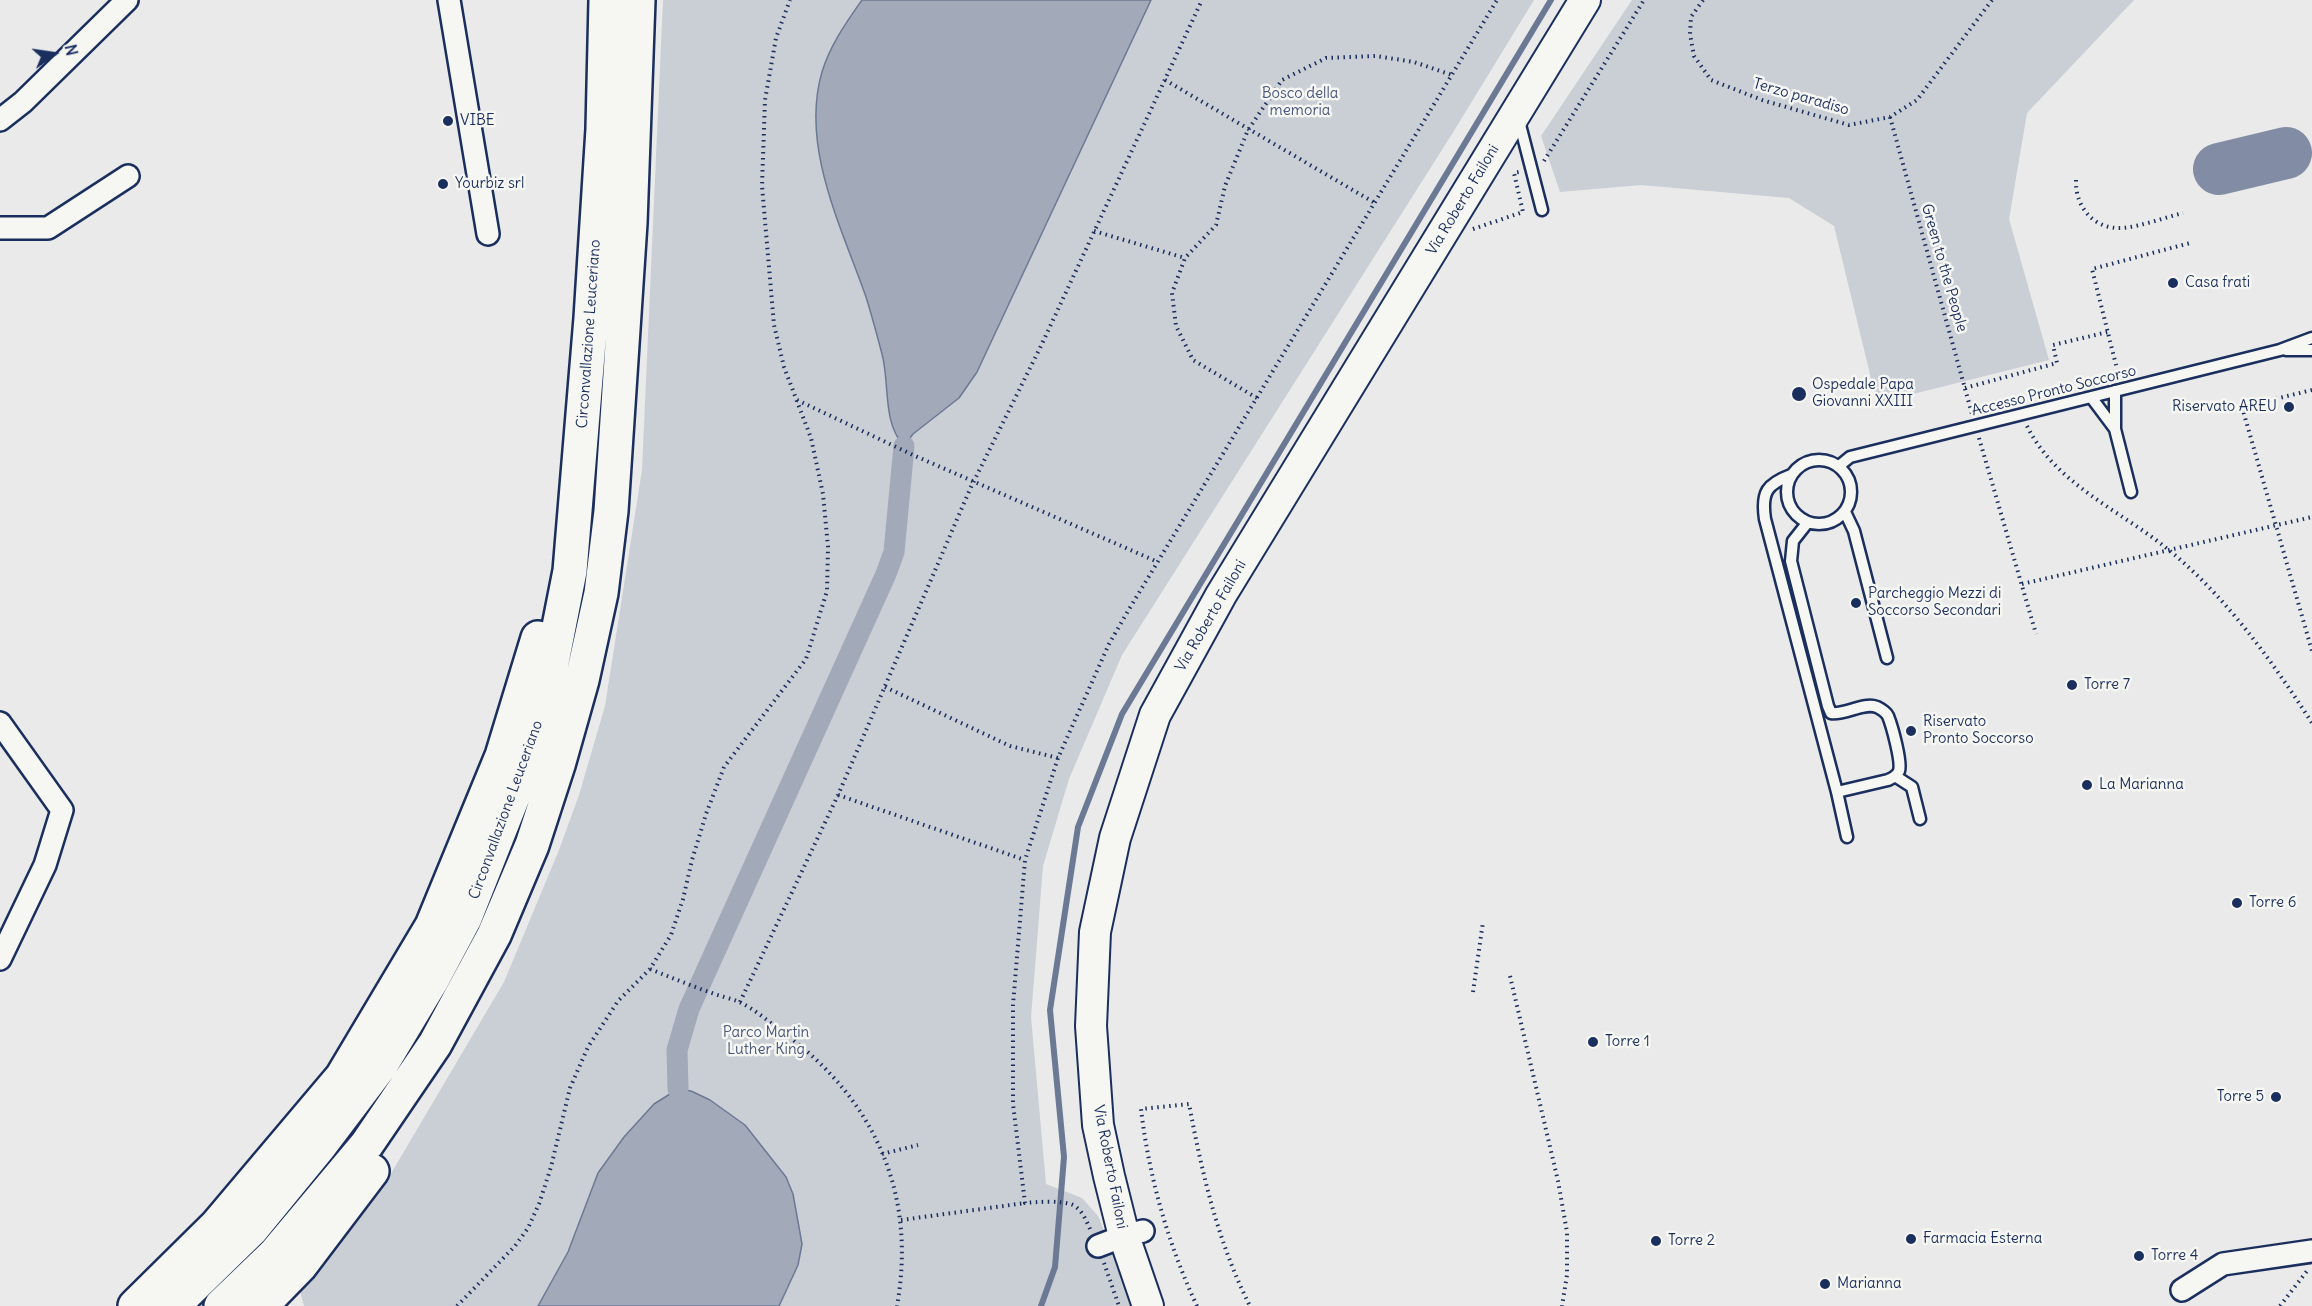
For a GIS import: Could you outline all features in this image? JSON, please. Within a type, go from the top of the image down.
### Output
[{"type":"highway","name":"Circonvallazione Leuceriano","points":[[173,1306],[251,1230],[320,1147],[381,1065],[432,980],[465,918],[522,774],[543,708],[570,571],[591,318],[601,153],[606,0]]},
{"type":"highway","points":[[639,15],[652,0]]},
{"type":"highway","name":"Circonvallazione Leuceriano","points":[[221,1306],[274,1255],[368,1144],[435,1044],[494,935],[532,845],[558,765],[582,680],[601,593],[611,511],[630,223],[639,15]]},
{"type":"highway","points":[[135,1306],[217,1226],[342,1077],[432,926],[502,756],[540,633],[556,545],[577,499]]},
{"type":"highway","points":[[261,1306],[300,1266],[382,1157],[482,992],[494,935]]},
{"type":"street","points":[[0,120],[22,102],[127,0]]},
{"type":"street","points":[[449,0],[488,234]]},
{"type":"street","name":"Via Roberto Failoni","points":[[1148,1306],[1122,1238],[1098,1125],[1090,1026],[1095,932],[1115,838],[1155,715],[1221,595],[1585,0]]},
{"type":"street","points":[[0,228],[48,228],[128,176]]},
{"type":"street","points":[[0,723],[62,810],[45,865],[0,959]]},
{"type":"street","points":[[2182,1290],[2223,1264],[2312,1251]]},
{"type":"lane","points":[[1516,112],[1542,210]]},
{"type":"lane","name":"Accesso Pronto Soccorso","points":[[1839,466],[1850,457],[2280,350],[2312,338]]},
{"type":"lane","name":"Accesso Pronto Soccorso","points":[[2280,350],[2312,350]]},
{"type":"lane","points":[[2119,390],[2115,429],[2131,492]]},
{"type":"lane","points":[[2091,397],[2115,429]]},
{"type":"lane","points":[[1791,475],[1787,493],[1788,502],[1800,518],[1818,524],[1828,523],[1845,512],[1850,503],[1850,483],[1846,473],[1839,466],[1831,461],[1819,459],[1799,466],[1791,475],[1776,481],[1768,489],[1763,499],[1765,519],[1847,837]]},
{"type":"lane","points":[[1845,512],[1854,531],[1887,658]]},
{"type":"lane","points":[[1808,522],[1793,541],[1791,561],[1828,706],[1831,713],[1838,714],[1870,706],[1878,707],[1887,713],[1900,762],[1895,776],[1837,792]]},
{"type":"lane","points":[[1895,776],[1912,787],[1920,819]]},
{"type":"path","points":[[457,1306],[515,1246],[528,1228],[539,1204],[551,1167],[570,1088],[588,1047],[618,1001],[650,969],[671,935],[706,814],[724,767],[806,658],[827,591],[828,547],[823,494],[811,438],[784,367],[774,325],[762,186],[765,100],[776,38],[790,0]]},
{"type":"path","points":[[741,1002],[838,795],[974,481],[1040,348],[1202,0]]},
{"type":"path","points":[[1025,1203],[1013,1104],[1013,1005],[1025,860],[1058,758],[1109,644],[1497,0]]},
{"type":"path","points":[[1468,238],[1474,228],[1523,212],[1514,173],[1543,164],[1644,0]]},
{"type":"path","name":"Terzo paradiso","points":[[1703,0],[1692,16],[1690,34],[1694,56],[1712,80],[1762,100],[1849,125],[1890,117],[1917,100],[1992,0]]},
{"type":"path","points":[[1257,398],[1193,360],[1176,326],[1172,292],[1185,258],[1216,225],[1225,186],[1248,130],[1282,80],[1326,58],[1376,56],[1414,62],[1452,75]]},
{"type":"path","points":[[1165,80],[1375,203]]},
{"type":"path","name":"Green to the People","points":[[1890,117],[2036,634]]},
{"type":"path","points":[[2076,180],[2077,196],[2084,212],[2103,225],[2123,228],[2183,213]]},
{"type":"path","points":[[1094,231],[1185,258]]},
{"type":"path","points":[[2119,390],[2108,332],[2092,269],[2190,243]]},
{"type":"path","points":[[1965,388],[2057,363],[2053,345],[2108,332]]},
{"type":"path","points":[[2312,390],[2242,407],[2312,651]]},
{"type":"path","points":[[796,400],[913,455],[1158,562]]},
{"type":"path","points":[[2020,414],[2035,442],[2059,469],[2105,507],[2169,550],[2210,587],[2283,678],[2312,723]]},
{"type":"path","points":[[2022,584],[2312,517]]},
{"type":"path","points":[[885,687],[1011,746],[1058,758]]},
{"type":"path","points":[[838,795],[1025,860]]},
{"type":"path","points":[[1473,992],[1483,922]]},
{"type":"path","points":[[650,969],[708,992],[741,1002],[810,1052],[842,1085],[871,1126],[891,1175],[901,1220],[903,1249],[897,1306]]},
{"type":"path","points":[[1510,976],[1558,1181],[1567,1232],[1567,1275],[1562,1306]]},
{"type":"path","points":[[1197,1306],[1179,1267],[1156,1192],[1145,1143],[1141,1109],[1189,1104],[1210,1204],[1230,1260],[1250,1306]]},
{"type":"path","points":[[882,1154],[918,1145]]},
{"type":"path","points":[[901,1220],[1025,1203],[1073,1205]]},
{"type":"path","points":[[2280,1306],[2312,1264]]},
{"type":"green space","name":"Parco Martin Luther King","points":[[663,0],[1534,0],[1452,134],[1122,655],[1069,779],[1043,866],[1031,1017],[1046,1184],[1082,1198],[1098,1216],[1135,1306],[304,1306],[300,1291],[386,1182],[504,982],[559,850],[579,795],[605,706],[642,470]]},
{"type":"green space","points":[[1632,0],[2134,0],[2027,113],[2009,219],[2049,360],[1877,403],[1834,226],[1789,198],[1641,185],[1560,192],[1541,136]]},
{"type":"water","points":[[862,0],[1151,0],[977,372],[959,398],[913,434],[904,446],[892,426],[882,354],[866,297],[827,187],[816,129],[817,100],[825,62],[839,34]]},
{"type":"water","points":[[678,1089],[691,1091],[710,1100],[745,1125],[786,1177],[793,1194],[802,1244],[798,1265],[779,1306],[538,1306],[568,1252],[598,1173],[624,1137],[654,1104]]},
{"type":"waterway","points":[[1041,1306],[1055,1267],[1064,1157],[1050,1010],[1078,827],[1122,714],[1551,0]]},
{"type":"waterway","points":[[678,1089],[677,1050],[689,1009],[894,552],[904,446]]},
{"type":"taxiway","points":[[2219,169],[2286,153]]},
{"type":"place","name":"VIBE","points":[[448,121]]},
{"type":"place","name":"Yourbiz srl","points":[[443,184]]},
{"type":"place","name":"Casa frati","points":[[2173,283]]},
{"type":"place","name":"Ospedale Papa Giovanni XXIII","points":[[1799,394]]},
{"type":"place","name":"Riservato AREU","points":[[2289,407]]},
{"type":"place","name":"Parcheggio Mezzi di Soccorso Secondari","points":[[1856,603]]},
{"type":"place","name":"Torre 7","points":[[2072,685]]},
{"type":"place","name":"Riservato Pronto Soccorso","points":[[1911,731]]},
{"type":"place","name":"La Marianna","points":[[2087,785]]},
{"type":"place","name":"Torre 6","points":[[2237,903]]},
{"type":"place","name":"Torre 1","points":[[1593,1042]]},
{"type":"place","name":"Torre 5","points":[[2276,1097]]},
{"type":"place","name":"Farmacia Esterna","points":[[1911,1239]]},
{"type":"place","name":"Torre 2","points":[[1656,1241]]},
{"type":"place","name":"Torre 4","points":[[2139,1256]]},
{"type":"place","name":"Marianna","points":[[1825,1284]]},
{"type":"park label","name":"Bosco della memoria","points":[[1300,102]]}]
